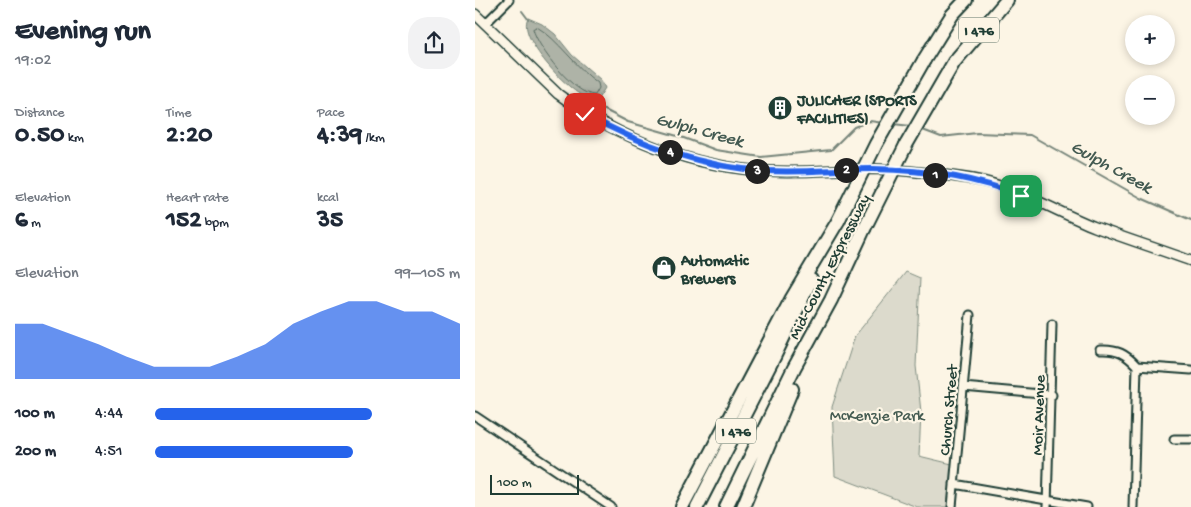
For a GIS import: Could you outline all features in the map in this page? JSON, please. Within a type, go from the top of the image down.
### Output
[{"type":"highway","name":"Mid-County Expressway","points":[[697,507],[775,355],[876,144],[952,15],[966,0]]},
{"type":"highway","name":"Mid-County Expressway","points":[[726,507],[795,367],[831,300],[899,158],[954,62],[1007,0]]},
{"type":"highway","points":[[682,507],[792,298],[838,221]]},
{"type":"highway","points":[[743,507],[831,300]]},
{"type":"street","points":[[486,23],[509,0]]},
{"type":"street","points":[[475,14],[558,94],[570,103],[602,123],[671,152],[749,170],[880,170],[975,179],[1008,190],[1096,227],[1191,261]]},
{"type":"street","name":"Church Street","points":[[952,507],[970,315]]},
{"type":"street","name":"Moir Avenue","points":[[1047,504],[1052,395],[1052,324]]},
{"type":"street","points":[[1100,350],[1111,349],[1119,352],[1127,356],[1137,366],[1191,370]]},
{"type":"street","points":[[1133,507],[1137,366]]},
{"type":"street","points":[[963,387],[1052,395]]},
{"type":"street","points":[[475,416],[611,507]]},
{"type":"street","points":[[1174,439],[1191,439]]},
{"type":"street","points":[[954,484],[1047,504],[1087,507]]},
{"type":"green space","name":"McKenzie Park","points":[[906,272],[920,278],[916,366],[921,412],[919,456],[952,464],[949,507],[917,507],[835,476],[832,407],[855,336]]},
{"type":"water","points":[[528,18],[542,24],[555,34],[572,55],[601,80],[605,88],[596,102],[574,90],[538,53],[530,39],[527,27]]},
{"type":"waterway","name":"Gulph Creek","points":[[522,11],[528,19]]},
{"type":"waterway","name":"Gulph Creek","points":[[595,98],[601,108],[628,122],[681,137],[716,150],[761,157],[831,150],[854,127],[870,121],[883,123]]},
{"type":"waterway","name":"Gulph Creek","points":[[893,124],[911,126]]},
{"type":"waterway","name":"Gulph Creek","points":[[920,129],[941,137],[977,133],[1030,135],[1141,198],[1191,220]]},
{"type":"place","name":"JULICHER (SPORTS FACILITIES)","points":[[780,108]]},
{"type":"place","name":"Automatic Brewers","points":[[664,268]]},
{"type":"route","points":[[585,114],[645,143],[671,152],[697,160],[749,170],[769,172],[886,170],[975,179],[1021,196]]}]
